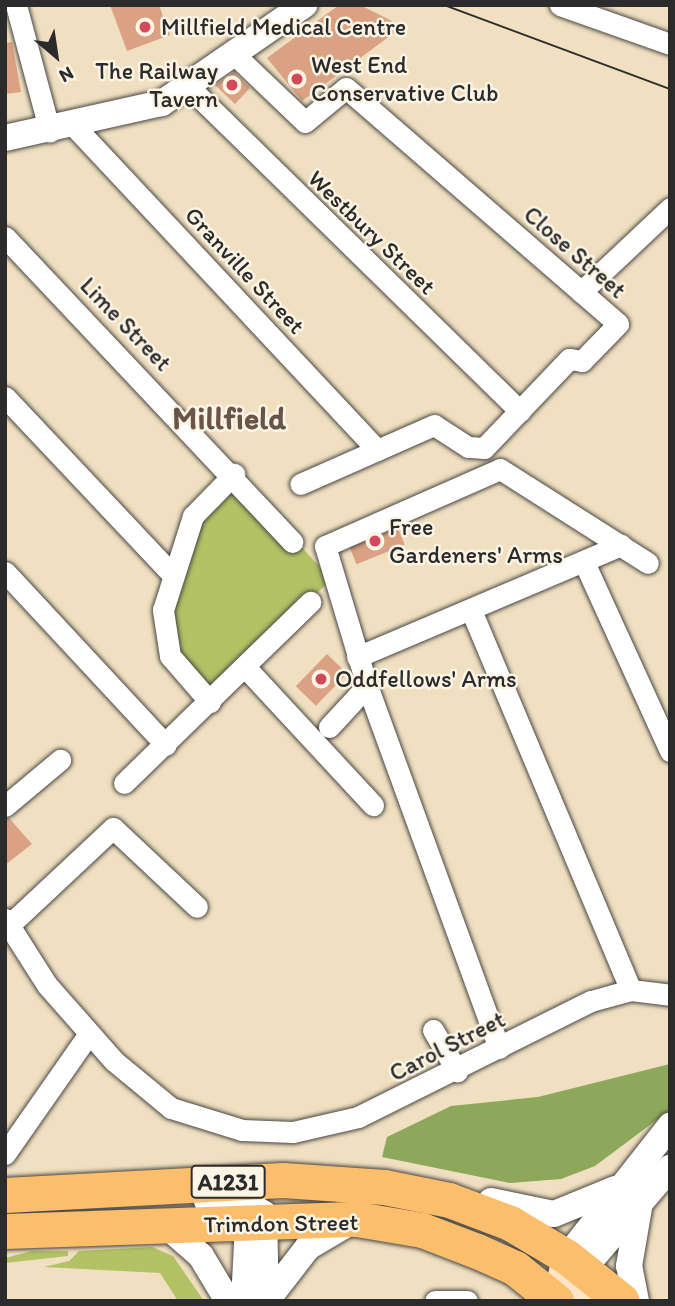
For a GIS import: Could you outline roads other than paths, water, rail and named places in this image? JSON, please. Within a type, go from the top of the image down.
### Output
[{"type":"highway","name":"Trimdon Street","points":[[5,1195],[283,1180],[357,1183],[449,1200]]},
{"type":"highway","name":"A1231","points":[[449,1200],[510,1223],[567,1284],[622,1301]]},
{"type":"highway","name":"Trimdon Street","points":[[5,1231],[167,1227],[254,1215],[357,1219],[422,1230],[567,1284]]},
{"type":"street","points":[[16,5],[62,129]]},
{"type":"street","points":[[5,138],[130,114],[190,88],[304,5]]},
{"type":"street","points":[[560,5],[670,44]]},
{"type":"street","name":"Close Street","points":[[236,56],[305,122],[346,88],[618,324],[582,361],[569,359],[484,448],[468,447],[434,425],[300,484]]},
{"type":"street","name":"Westbury Street","points":[[190,88],[520,411]]},
{"type":"street","name":"Granville Street","points":[[62,129],[377,450]]},
{"type":"street","points":[[582,292],[670,208]]},
{"type":"street","name":"Lime Street","points":[[5,237],[234,474],[292,542]]},
{"type":"street","points":[[5,397],[170,572]]},
{"type":"street","points":[[499,1048],[367,686],[325,546],[499,469],[648,563]]},
{"type":"street","points":[[210,702],[170,656],[163,610],[170,572],[199,507],[234,474]]},
{"type":"street","points":[[357,657],[621,545]]},
{"type":"street","points":[[584,562],[670,751]]},
{"type":"street","points":[[5,572],[166,746]]},
{"type":"street","points":[[124,783],[246,668],[310,601]]},
{"type":"street","points":[[471,610],[631,990]]},
{"type":"street","points":[[246,668],[373,805]]},
{"type":"street","points":[[330,727],[367,686]]},
{"type":"street","points":[[5,806],[60,760]]},
{"type":"street","points":[[6,924],[113,828],[197,907]]},
{"type":"street","name":"Carol Street","points":[[6,924],[88,1035],[170,1108],[242,1130],[324,1127],[396,1102],[590,1001],[631,990],[670,995]]},
{"type":"street","points":[[433,1030],[457,1070]]},
{"type":"street","points":[[5,1154],[88,1035]]},
{"type":"street","points":[[567,1284],[615,1189],[670,1126]]},
{"type":"street","points":[[567,1284],[639,1208],[670,1168]]},
{"type":"street","points":[[244,1301],[254,1215],[283,1180]]},
{"type":"street","points":[[449,1200],[477,1197],[554,1214],[615,1189]]},
{"type":"street","points":[[5,1201],[23,1208],[229,1199],[254,1215],[266,1301]]},
{"type":"street","points":[[636,1301],[629,1266],[639,1208]]},
{"type":"street","points":[[266,1301],[308,1247],[357,1219]]},
{"type":"street","points":[[167,1227],[201,1256],[228,1301]]},
{"type":"tram line","points":[[444,5],[670,89]]},
{"type":"place","name":"Millfield Medical Centre","points":[[145,27]]},
{"type":"place","name":"West End Conservative Club","points":[[297,79]]},
{"type":"place","name":"The Railway Tavern","points":[[232,85]]},
{"type":"place","name":"Free Gardeners' Arms","points":[[375,541]]},
{"type":"place","name":"Oddfellows' Arms","points":[[321,679]]},
{"type":"district","name":"Millfield","points":[[229,418]]}]
